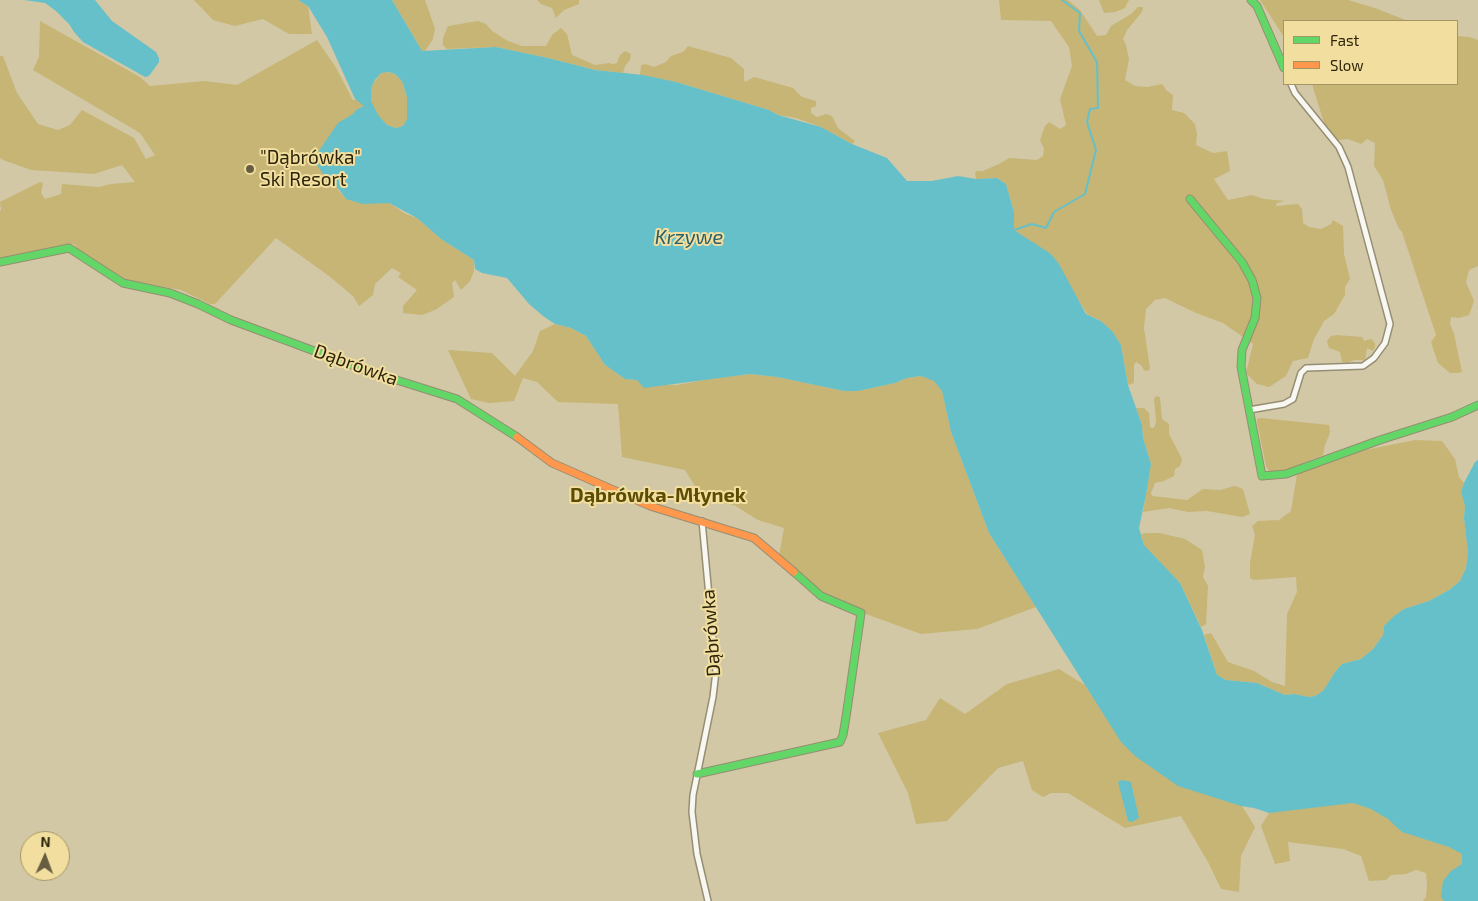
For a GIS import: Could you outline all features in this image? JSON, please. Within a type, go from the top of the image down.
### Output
[{"type":"street","points":[[1251,0],[1264,22],[1283,66]]},
{"type":"street","points":[[1249,410],[1284,404],[1294,399],[1301,373],[1306,368],[1363,366],[1374,358],[1385,343],[1390,324],[1348,167],[1339,147],[1294,93],[1291,85]]},
{"type":"street","points":[[1190,200],[1242,262],[1252,280],[1257,298],[1255,318],[1242,350],[1241,366],[1262,476],[1286,474],[1452,417],[1478,405]]},
{"type":"street","name":"Dąbrówka","points":[[0,262],[69,248],[122,283],[170,293],[231,320],[368,371],[457,399],[503,427],[552,463],[643,503],[754,538],[821,596],[861,613],[846,717],[840,742],[697,774]]},
{"type":"street","name":"Dąbrówka","points":[[702,521],[716,671],[713,698],[693,795],[692,812],[696,854],[708,901]]},
{"type":"shaded area","points":[[194,0],[298,0],[308,6],[312,34],[289,34],[263,19],[235,26],[213,20]]},
{"type":"shaded area","points":[[392,0],[425,0],[435,29],[433,39],[425,51],[422,51]]},
{"type":"shaded area","points":[[537,0],[579,0],[579,4],[564,10],[556,18],[552,8],[541,4]]},
{"type":"shaded area","points":[[999,0],[1068,0],[1080,10],[1097,36],[1106,35],[1111,26],[1131,14],[1138,7],[1143,7],[1142,12],[1127,30],[1123,39],[1129,59],[1125,80],[1135,86],[1147,87],[1162,84],[1173,95],[1172,110],[1184,113],[1195,124],[1197,134],[1196,145],[1213,153],[1227,151],[1230,171],[1214,179],[1228,200],[1252,195],[1264,199],[1285,201],[1277,203],[1276,206],[1298,204],[1302,209],[1303,223],[1309,227],[1321,229],[1331,224],[1333,220],[1343,226],[1344,254],[1350,279],[1345,287],[1345,295],[1334,314],[1324,321],[1314,339],[1308,358],[1293,361],[1286,376],[1269,387],[1257,384],[1246,373],[1253,344],[1223,323],[1196,313],[1165,298],[1155,300],[1146,309],[1144,328],[1150,368],[1148,371],[1144,370],[1136,362],[1134,365],[1134,383],[1128,385],[1121,345],[1101,321],[1087,314],[1079,301],[1027,239],[1014,230],[1014,212],[1006,184],[997,178],[976,179],[976,171],[983,171],[1009,158],[1037,160],[1043,156],[1044,149],[1040,140],[1045,126],[1049,122],[1060,129],[1066,125],[1060,99],[1072,66],[1069,47],[1051,21],[1001,20]]},
{"type":"shaded area","points":[[1099,0],[1129,0],[1125,8],[1115,12],[1104,13]]},
{"type":"shaded area","points":[[1260,0],[1348,0],[1405,20],[1283,20],[1283,35]]},
{"type":"shaded area","points":[[40,21],[140,77],[150,86],[205,81],[237,85],[317,40],[335,66],[353,100],[361,100],[381,73],[395,74],[402,81],[407,97],[407,119],[403,126],[396,128],[387,125],[377,115],[328,167],[339,191],[346,199],[389,203],[406,214],[417,218],[441,239],[474,260],[474,271],[470,281],[461,290],[455,280],[452,283],[454,297],[435,310],[422,315],[403,313],[403,306],[417,290],[398,277],[401,273],[392,268],[375,284],[373,295],[359,306],[353,296],[329,276],[276,238],[215,304],[210,304],[181,290],[122,279],[80,252],[74,244],[0,259],[0,202],[40,182],[43,183],[41,193],[45,199],[61,194],[62,184],[99,187],[135,182],[122,165],[94,174],[31,170],[0,158],[0,56],[3,56],[17,93],[38,124],[58,130],[70,125],[82,110],[134,138],[146,159],[155,155],[140,133],[33,70],[39,57]]},
{"type":"shaded area","points":[[478,21],[486,24],[492,31],[508,41],[522,46],[546,46],[552,35],[561,28],[567,34],[572,55],[595,65],[613,64],[617,63],[620,55],[625,51],[631,54],[630,60],[625,66],[623,73],[595,70],[496,47],[447,49],[443,45],[443,38],[448,26]]},
{"type":"shaded area","points":[[1458,36],[1478,40],[1478,266],[1469,270],[1466,282],[1474,301],[1469,315],[1459,318],[1451,317],[1450,324],[1462,372],[1450,373],[1438,363],[1431,342],[1436,335],[1402,232],[1391,210],[1383,180],[1374,166],[1375,143],[1367,139],[1361,144],[1348,139],[1337,140],[1325,126],[1312,85],[1458,85]]},
{"type":"shaded area","points":[[688,46],[731,58],[744,69],[745,82],[754,77],[793,88],[802,97],[816,101],[816,106],[811,108],[811,113],[817,117],[826,114],[832,116],[838,128],[855,141],[852,144],[821,127],[796,118],[778,115],[769,110],[676,82],[640,75],[641,65],[645,64],[654,67],[666,62],[671,56],[683,52]]},
{"type":"shaded area","points":[[555,324],[571,328],[586,336],[605,365],[625,379],[637,380],[642,384],[677,385],[750,374],[777,377],[844,391],[858,391],[921,376],[935,381],[942,390],[951,432],[989,533],[1036,607],[977,629],[921,634],[866,614],[864,611],[818,590],[779,556],[784,528],[758,520],[734,505],[703,499],[685,470],[622,457],[618,404],[558,402],[537,382],[523,378],[514,401],[489,403],[471,399],[448,350],[492,353],[515,376],[533,351],[540,331]]},
{"type":"shaded area","points":[[1331,336],[1362,337],[1364,341],[1371,339],[1375,343],[1375,347],[1373,351],[1367,348],[1365,360],[1342,362],[1340,352],[1329,348],[1327,341]]},
{"type":"shaded area","points":[[1156,396],[1160,397],[1162,419],[1169,424],[1169,434],[1182,459],[1180,466],[1175,469],[1174,476],[1155,483],[1151,493],[1152,496],[1187,500],[1203,489],[1220,490],[1235,486],[1243,489],[1250,514],[1242,517],[1207,511],[1188,512],[1169,508],[1143,512],[1151,464],[1136,408],[1144,408],[1149,413],[1150,427],[1153,428],[1156,421],[1154,399]]},
{"type":"shaded area","points":[[1257,419],[1329,425],[1330,433],[1323,455],[1287,470],[1270,473],[1266,466],[1257,422]]},
{"type":"shaded area","points":[[1415,440],[1442,441],[1455,459],[1459,477],[1464,483],[1461,492],[1465,506],[1464,518],[1468,553],[1466,568],[1460,581],[1449,590],[1429,601],[1404,609],[1384,626],[1383,635],[1373,649],[1361,659],[1342,664],[1323,691],[1315,696],[1285,695],[1257,683],[1226,680],[1217,675],[1204,635],[1211,633],[1228,662],[1254,671],[1272,682],[1285,686],[1287,614],[1297,592],[1296,577],[1254,580],[1250,578],[1250,563],[1255,535],[1252,526],[1258,521],[1279,520],[1291,511],[1297,474],[1360,451]]},
{"type":"shaded area","points":[[1160,533],[1185,539],[1202,550],[1205,567],[1203,577],[1208,586],[1206,624],[1201,627],[1180,583],[1144,546],[1141,534]]},
{"type":"shaded area","points":[[1059,669],[1085,685],[1109,722],[1242,806],[1255,827],[1241,856],[1239,892],[1221,889],[1208,862],[1181,816],[1125,828],[1068,793],[1051,793],[1043,797],[1032,790],[1023,761],[998,768],[947,821],[916,824],[908,793],[878,733],[926,720],[940,698],[965,714],[1007,684]]},
{"type":"shaded area","points":[[1330,792],[1472,849],[1450,901],[1423,901],[1426,897],[1426,873],[1416,870],[1406,874],[1391,875],[1386,880],[1369,881],[1361,856],[1343,849],[1288,842],[1290,861],[1275,864],[1261,826],[1269,813],[1262,810]]},
{"type":"water","points":[[24,0],[95,0],[112,21],[156,52],[159,62],[149,76],[145,77],[83,42],[69,24],[45,3]]},
{"type":"water","name":"Krzywe","points":[[298,0],[392,0],[422,51],[496,47],[595,70],[643,75],[676,82],[821,127],[852,144],[887,158],[907,181],[932,181],[958,176],[976,179],[997,178],[1006,184],[1014,212],[1014,230],[1051,254],[1059,264],[1086,314],[1101,321],[1112,331],[1121,345],[1128,385],[1142,425],[1143,438],[1151,464],[1139,528],[1144,545],[1180,583],[1202,630],[1217,675],[1226,680],[1257,683],[1285,695],[1315,696],[1323,691],[1342,664],[1361,659],[1373,649],[1383,635],[1384,626],[1393,617],[1404,609],[1429,601],[1449,590],[1460,581],[1466,568],[1468,553],[1464,518],[1465,506],[1461,492],[1475,462],[1478,460],[1478,901],[1444,901],[1441,897],[1443,881],[1451,871],[1462,864],[1462,854],[1449,847],[1402,832],[1388,819],[1371,809],[1353,803],[1269,813],[1178,786],[1135,756],[1121,742],[989,533],[951,432],[942,391],[934,381],[921,376],[858,391],[844,391],[777,377],[750,374],[644,388],[637,380],[625,379],[605,365],[586,336],[571,328],[555,324],[543,316],[529,304],[507,278],[482,273],[475,269],[474,260],[441,239],[417,218],[389,203],[363,204],[346,199],[335,184],[324,175],[314,158],[338,123],[364,106],[355,99],[327,37],[308,6]],"holes":[[[381,73],[395,74],[402,81],[407,97],[407,119],[403,126],[396,128],[387,125],[378,115],[371,101],[371,88]]]},
{"type":"water","points":[[1122,780],[1131,782],[1139,818],[1132,822],[1128,821],[1118,782]]},
{"type":"waterway","points":[[1014,230],[1032,224],[1046,228],[1054,212],[1085,194],[1096,150],[1087,122],[1090,109],[1098,108],[1097,62],[1079,31],[1080,13],[1062,0]]},
{"type":"traffic: fast","points":[[1251,0],[1257,6],[1283,66]]},
{"type":"traffic: fast","points":[[1190,199],[1242,262],[1252,280],[1257,298],[1255,318],[1242,350],[1241,367],[1262,476],[1286,474],[1380,440],[1452,417],[1478,405]]},
{"type":"traffic: fast","points":[[0,262],[69,248],[123,283],[170,293],[231,320],[368,371],[457,399],[517,437]]},
{"type":"traffic: fast","points":[[697,774],[840,742],[846,717],[861,613],[821,596],[794,572]]},
{"type":"traffic: slow","points":[[517,437],[552,463],[650,506],[754,538],[794,572]]},
{"type":"place","name":"\"Dąbrówka\" Ski Resort","points":[[250,169]]},
{"type":"district","name":"Dąbrówka-Młynek","points":[[658,495]]}]
